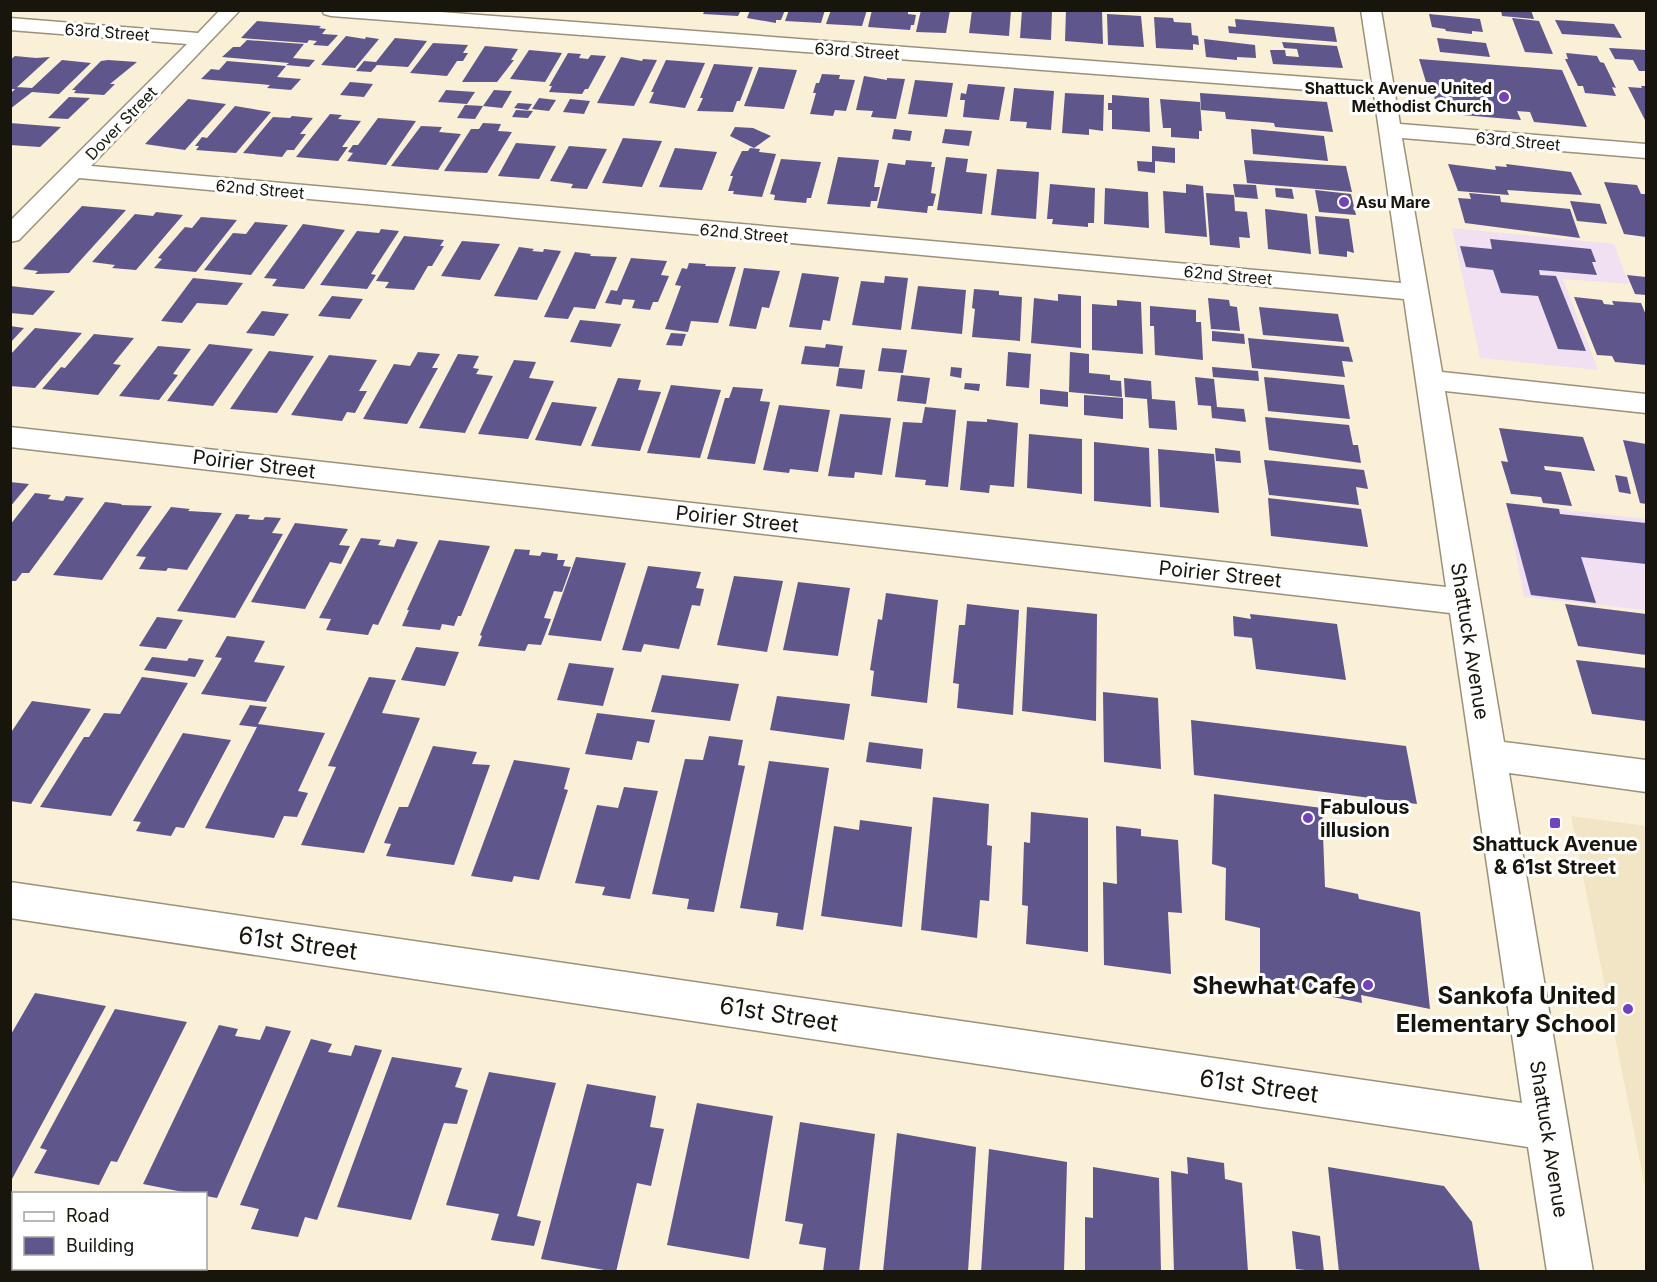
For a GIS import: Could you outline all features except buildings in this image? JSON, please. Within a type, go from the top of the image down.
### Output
[{"type":"street","name":"Dover Street","points":[[10,235],[231,10]]},
{"type":"street","name":"63rd Street","points":[[331,10],[1384,89]]},
{"type":"street","name":"Shattuck Avenue","points":[[1371,10],[1570,1272]]},
{"type":"street","name":"63rd Street","points":[[10,24],[203,39]]},
{"type":"street","name":"63rd Street","points":[[1390,130],[1647,152]]},
{"type":"street","name":"62nd Street","points":[[73,171],[754,234],[1415,291]]},
{"type":"street","points":[[1429,380],[1647,403]]},
{"type":"street","name":"Poirier Street","points":[[10,437],[1464,602]]},
{"type":"street","points":[[1488,755],[1647,776]]},
{"type":"street","name":"61st Street","points":[[10,900],[1547,1128]]},
{"type":"shaded area","points":[[1452,228],[1614,244],[1629,284],[1563,279],[1598,370],[1480,358]]},
{"type":"shaded area","points":[[1506,503],[1646,519],[1646,610],[1524,597]]},
{"type":"shaded area","name":"Sankofa United Elementary School","points":[[1571,816],[1646,826],[1646,1192]]},
{"type":"place","name":"Shattuck Avenue United Methodist Church","points":[[1504,97]]},
{"type":"place","name":"Asu Mare","points":[[1344,202]]},
{"type":"place","name":"Fabulous illusion","points":[[1308,818]]},
{"type":"place","name":"Shattuck Avenue & 61st Street","points":[[1555,823]]},
{"type":"place","name":"Shewhat Cafe","points":[[1368,985]]},
{"type":"place","name":"Sankofa United Elementary School","points":[[1628,1009]]}]
